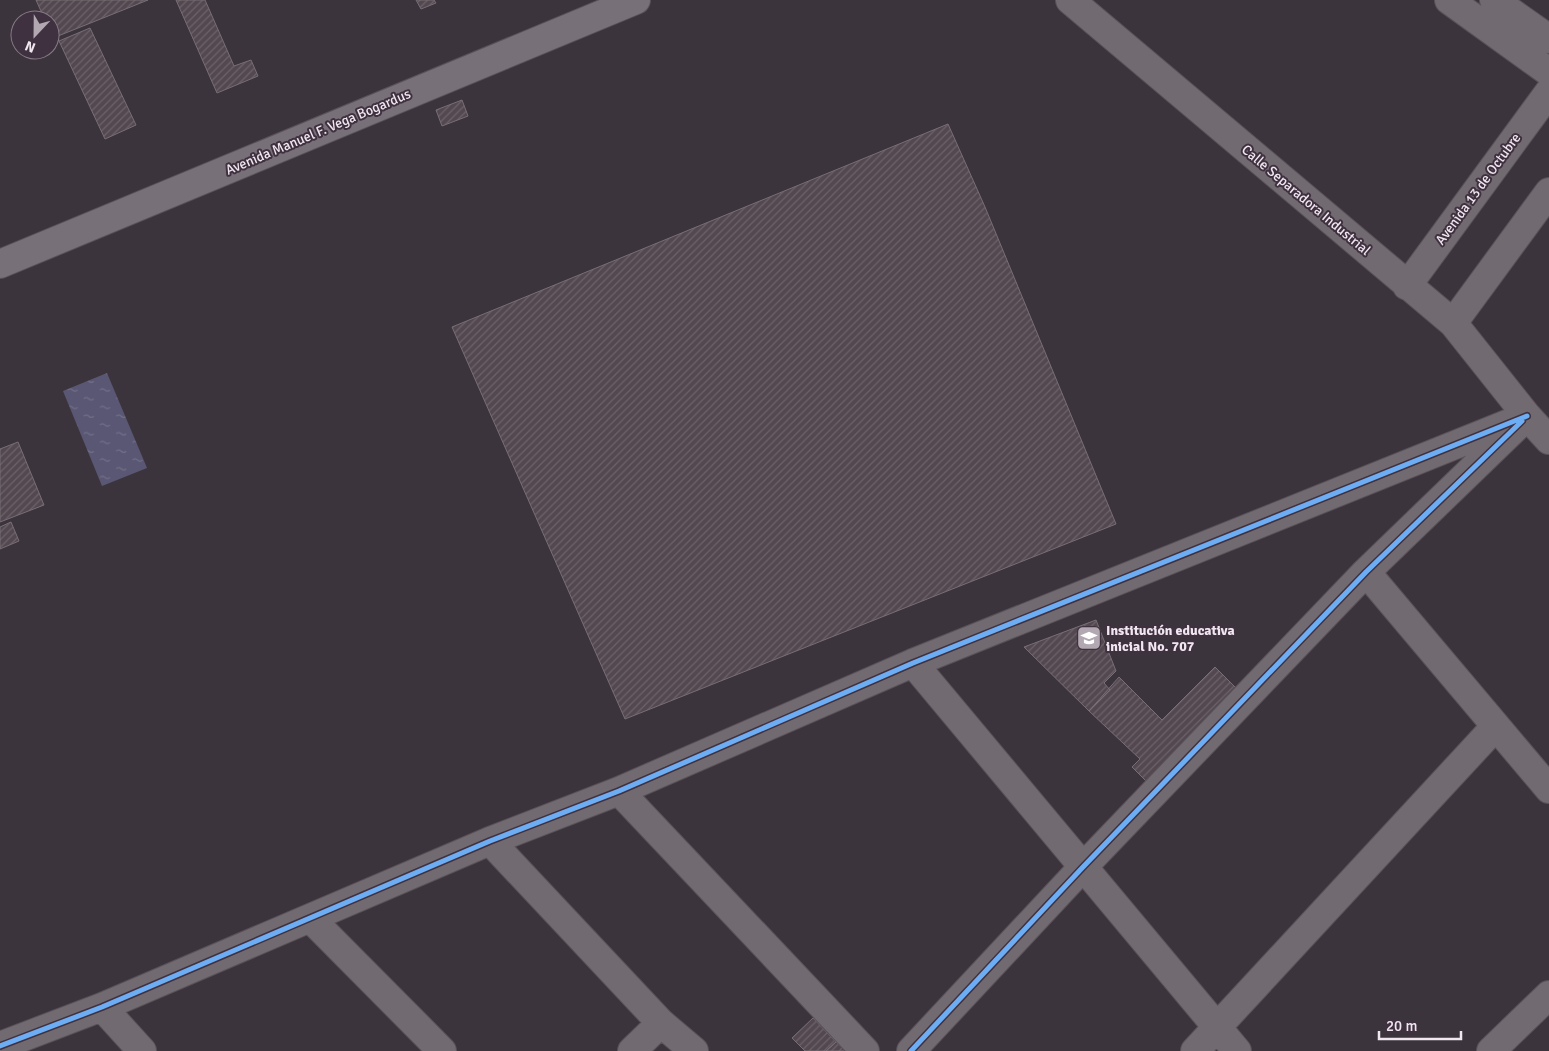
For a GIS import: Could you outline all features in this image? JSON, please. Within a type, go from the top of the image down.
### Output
[{"type":"main road","name":"Avenida Manuel F. Vega Bogardus","points":[[0,264],[636,0]]},
{"type":"street","name":"Calle Separadora Industrial","points":[[1070,0],[1453,323],[1527,416],[1549,440]]},
{"type":"street","points":[[1449,0],[1549,72]]},
{"type":"street","points":[[1494,0],[1549,39]]},
{"type":"street","name":"Avenida 13 de Octubre","points":[[1407,286],[1549,92]]},
{"type":"street","points":[[1453,323],[1549,192]]},
{"type":"street","points":[[911,1051],[1083,867],[1366,572],[1527,416]]},
{"type":"street","points":[[0,1046],[102,1007],[490,841],[619,792],[913,663],[1527,416]]},
{"type":"street","points":[[1366,572],[1549,789]]},
{"type":"street","points":[[913,663],[1237,1051]]},
{"type":"street","points":[[1195,1051],[1495,727]]},
{"type":"street","points":[[619,792],[865,1051]]},
{"type":"street","points":[[490,841],[661,1023],[694,1051]]},
{"type":"street","points":[[311,919],[442,1051]]},
{"type":"street","points":[[1491,1051],[1549,995]]},
{"type":"street","points":[[102,1007],[142,1051]]},
{"type":"street","points":[[632,1051],[661,1023]]},
{"type":"water","points":[[107,373],[147,468],[102,486],[63,391]]},
{"type":"building","points":[[36,0],[148,0],[60,35],[60,10],[40,10]]},
{"type":"building","points":[[176,0],[205,0],[234,66],[251,60],[258,76],[217,93]]},
{"type":"building","points":[[416,0],[434,0],[436,3],[421,9]]},
{"type":"building","points":[[90,28],[136,125],[105,139],[60,41]]},
{"type":"building","points":[[462,100],[468,116],[442,126],[436,110]]},
{"type":"building","points":[[948,124],[985,207],[1116,524],[625,719],[452,327]]},
{"type":"building","points":[[18,442],[44,505],[0,522],[0,449]]},
{"type":"building","points":[[11,522],[19,541],[0,549],[0,527]]},
{"type":"building","points":[[1096,620],[1116,671],[1104,683],[1110,690],[1089,711],[1024,647]]},
{"type":"building","points":[[1215,667],[1243,695],[1151,786],[1132,767],[1140,759],[1089,711],[1119,677],[1162,720]]},
{"type":"building","points":[[813,1018],[836,1042],[826,1051],[805,1051],[792,1038]]},
{"type":"building","points":[[836,1042],[846,1051],[826,1051]]},
{"type":"cycle path","points":[[0,1046],[102,1007],[490,841],[619,791],[913,663],[1527,416]]},
{"type":"cycle path","points":[[911,1051],[1083,867],[1366,572],[1522,421]]},
{"type":"place","name":"Institución educativa inicial No. 707","points":[[1089,638]]}]
